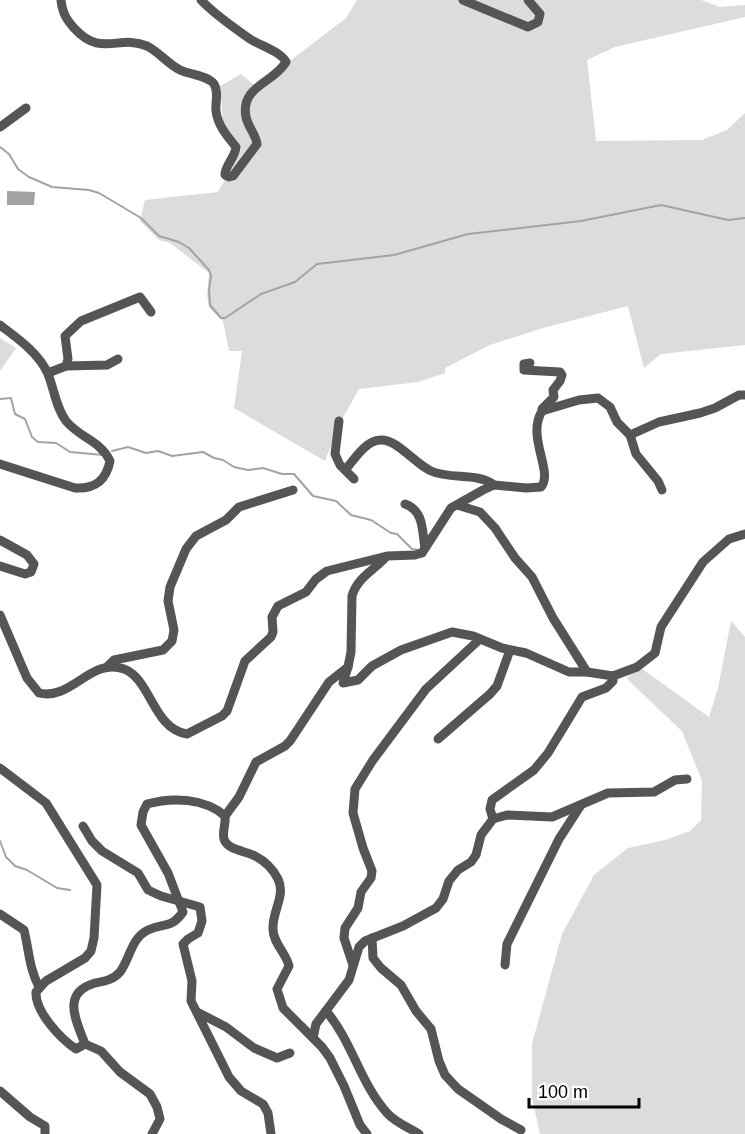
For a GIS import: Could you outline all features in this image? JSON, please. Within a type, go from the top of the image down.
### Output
[{"type":"street","points":[[61,0],[63,14],[70,24],[92,43],[145,45],[177,68],[205,78],[213,84],[217,92],[216,114],[220,125],[236,147],[235,154],[225,172],[225,175],[229,177],[233,176],[257,144],[246,118],[250,95],[254,89],[283,68],[286,62],[283,57],[221,19],[201,0]]},
{"type":"street","points":[[463,0],[528,27],[538,22],[540,14],[528,0]]},
{"type":"street","points":[[0,127],[26,108]]},
{"type":"street","points":[[66,366],[68,358],[65,336],[81,321],[140,297],[151,312]]},
{"type":"street","points":[[0,325],[30,349],[48,373],[52,390],[65,420],[81,436],[97,443],[105,451],[110,461],[105,475],[96,485],[88,489],[75,488],[0,465]]},
{"type":"street","points":[[48,373],[66,366],[107,365],[118,359]]},
{"type":"street","points":[[345,470],[365,447],[381,440],[392,442],[409,457],[431,471],[484,479],[494,485],[537,488],[544,484],[544,469],[535,431],[536,420],[543,407],[554,397],[553,390],[563,378],[560,372],[524,370],[524,364],[530,363]]},
{"type":"street","points":[[630,435],[659,422],[700,413],[739,395],[745,395]]},
{"type":"street","points":[[542,411],[579,400],[598,398],[610,406],[617,422],[630,435],[636,454],[662,490]]},
{"type":"street","points":[[339,421],[335,454],[340,465],[354,479]]},
{"type":"street","points":[[0,615],[27,678],[39,693],[53,694],[63,691],[97,670],[107,667],[126,670],[135,676],[160,716],[174,729],[187,734],[222,716],[226,711],[245,661],[271,637],[272,617],[278,606],[306,592],[316,579],[327,571],[387,556],[422,553],[445,515],[457,505],[494,485]]},
{"type":"street","points":[[107,667],[114,660],[163,650],[172,641],[174,630],[168,601],[170,588],[186,549],[196,536],[226,520],[239,507],[293,490]]},
{"type":"street","points":[[405,504],[414,508],[420,515],[425,548]]},
{"type":"street","points":[[457,505],[480,512],[495,528],[515,558],[532,577],[553,618],[587,672]]},
{"type":"street","points":[[387,556],[358,581],[354,588],[351,652],[343,683],[345,684],[358,680],[372,666],[390,655],[445,633],[462,633],[526,654],[569,672],[613,676],[637,667],[655,652],[661,627],[703,562],[729,539],[745,534]]},
{"type":"street","points":[[0,540],[27,555],[34,564],[31,572],[26,574],[0,566]]},
{"type":"street","points":[[353,966],[344,938],[345,928],[358,908],[361,892],[371,878],[372,871],[353,813],[355,789],[373,760],[426,689],[480,639]]},
{"type":"street","points":[[438,739],[497,686],[510,650]]},
{"type":"street","points":[[225,816],[239,798],[256,762],[290,741],[329,682],[348,667]]},
{"type":"street","points":[[493,819],[490,809],[492,800],[534,770],[548,753],[582,697],[606,688],[613,681],[613,676]]},
{"type":"street","points":[[0,768],[46,803],[97,885],[94,938],[91,951],[85,958],[39,987],[36,992],[38,1006],[62,1040],[76,1049],[85,1044]]},
{"type":"street","points":[[313,1038],[316,1024],[349,980],[359,947],[372,938],[403,926],[436,908],[443,899],[449,880],[476,855],[481,835],[493,819],[507,815],[552,817],[608,793],[654,792],[675,780],[687,778]]},
{"type":"street","points":[[152,1134],[160,1119],[150,1094],[120,1072],[101,1051],[85,1044],[73,1014],[77,994],[86,986],[115,978],[124,966],[135,942],[147,930],[176,922],[183,912],[168,873],[141,825],[142,812],[147,804],[178,799],[195,802],[221,812],[225,816],[226,823],[223,837],[225,843],[255,856],[268,865],[281,886],[273,919],[273,930],[274,939],[288,960],[289,966],[288,972],[277,989],[283,1008],[330,1058],[360,1125],[367,1134]]},
{"type":"street","points":[[505,965],[507,944],[559,839],[581,805]]},
{"type":"street","points":[[82,826],[92,841],[102,850],[138,873],[148,890],[200,907],[202,921],[198,933],[183,944],[192,981],[191,1001],[229,1077],[241,1091],[263,1104],[268,1113],[271,1134]]},
{"type":"street","points":[[0,915],[24,930],[28,957],[39,987]]},
{"type":"street","points":[[372,938],[373,958],[401,985],[416,1011],[431,1029],[445,1075],[458,1089],[521,1130]]},
{"type":"street","points":[[326,1011],[344,1035],[352,1058],[387,1113],[399,1124],[418,1134]]},
{"type":"street","points":[[197,1012],[226,1027],[254,1048],[277,1058],[290,1053]]},
{"type":"street","points":[[0,1091],[30,1117],[41,1123],[45,1132]]},
{"type":"shaded area","points":[[357,0],[701,0],[720,7],[745,5],[745,17],[615,47],[587,60],[596,141],[702,140],[727,130],[745,113],[745,345],[661,354],[644,368],[628,306],[543,328],[490,345],[445,368],[445,373],[418,382],[359,389],[340,423],[325,461],[234,408],[242,351],[229,351],[223,321],[209,308],[207,295],[209,273],[170,243],[159,240],[140,221],[145,200],[218,192],[241,150],[223,123],[220,86],[241,74],[254,85],[286,64],[346,18]]},
{"type":"shaded area","points":[[7,191],[35,192],[34,205],[7,205]]},
{"type":"shaded area","points":[[0,338],[16,348],[0,371]]},
{"type":"shaded area","points":[[731,621],[745,637],[745,1134],[540,1134],[532,1098],[532,1044],[562,934],[594,875],[628,848],[665,840],[690,831],[701,820],[702,781],[682,731],[626,678],[641,668],[709,717],[718,688]]},
{"type":"waterway","points":[[0,147],[9,154],[18,169],[29,177],[52,187],[99,193],[141,218],[159,236],[179,242],[189,248],[209,270],[211,276],[210,305],[221,318],[225,318],[261,294],[295,282],[317,264],[394,255],[468,234],[581,221],[661,205],[728,220],[745,218]]},
{"type":"waterway","points":[[0,399],[11,398],[15,414],[25,419],[32,437],[38,442],[56,443],[70,452],[103,455]]},
{"type":"waterway","points":[[112,451],[128,447],[146,453],[158,451],[172,456],[203,452],[234,467],[248,470],[263,468],[282,474],[294,474],[313,496],[336,501],[351,515],[371,520],[391,533],[397,534],[412,549],[419,550]]},
{"type":"waterway","points":[[0,841],[6,857],[15,866],[27,870],[57,888],[70,890]]}]
